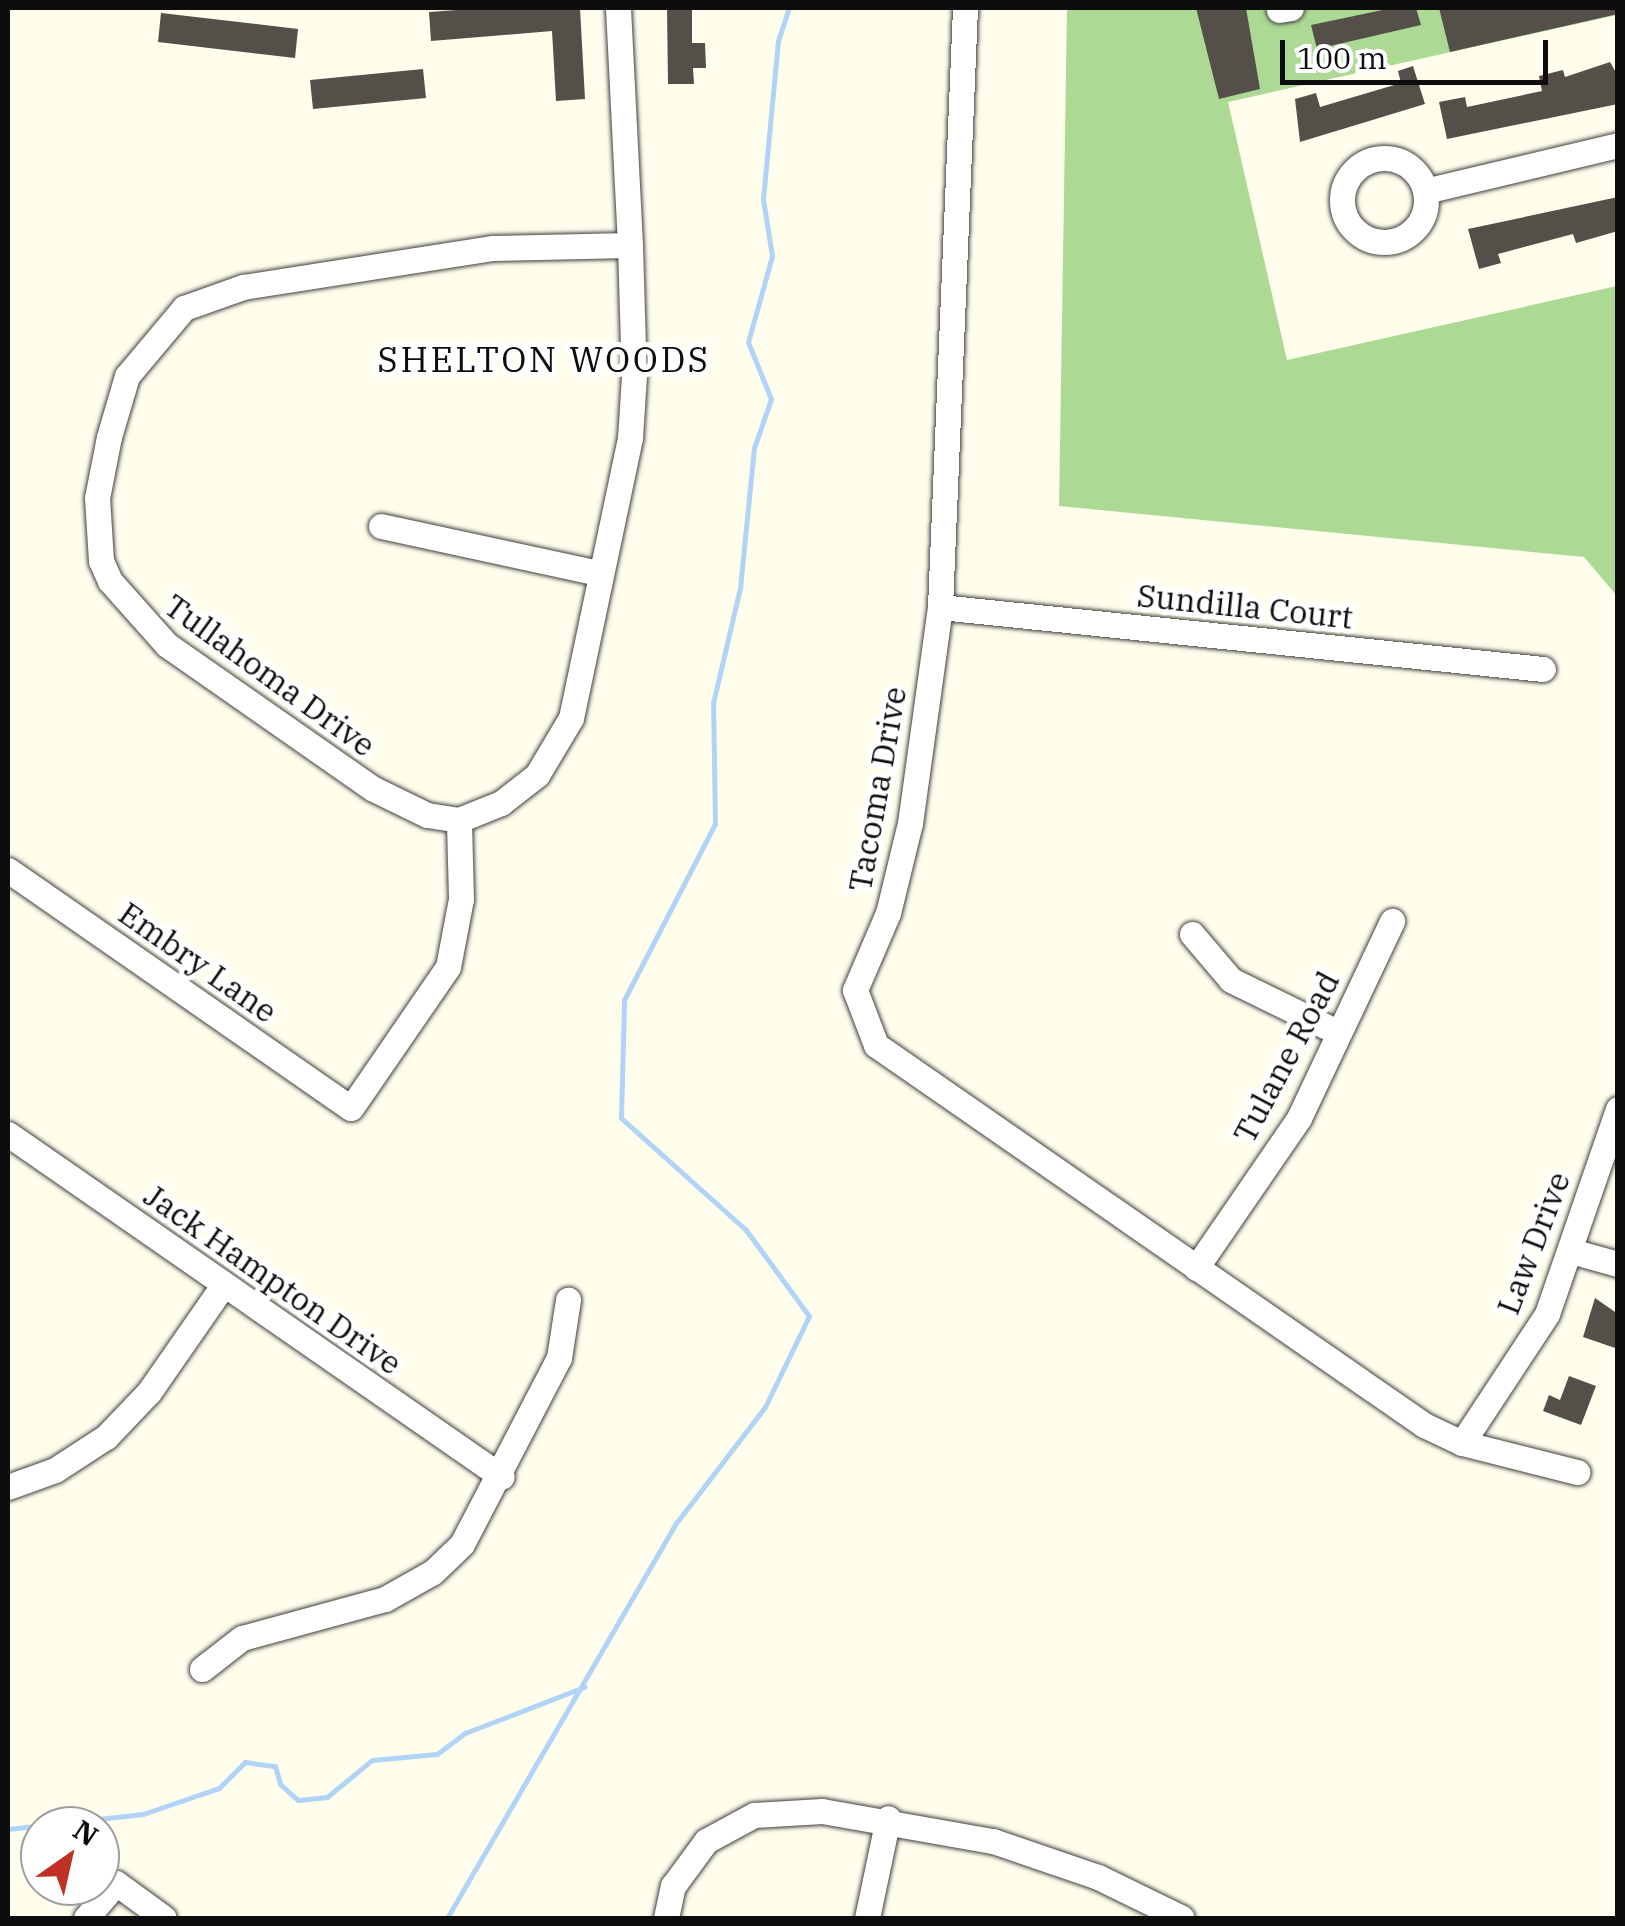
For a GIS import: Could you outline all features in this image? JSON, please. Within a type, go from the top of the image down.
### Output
[{"type":"street","points":[[459,820],[520,790],[570,718],[630,438],[630,245],[618,8]]},
{"type":"street","name":"Tacoma Drive","points":[[965,8],[940,606],[910,823],[888,913],[855,990],[876,1045],[1424,1425],[1462,1443],[1578,1472]]},
{"type":"street","points":[[1425,191],[1618,145]]},
{"type":"street","name":"Tullahoma Drive","points":[[459,820],[427,815],[372,788],[135,616],[101,561],[97,498],[127,376],[167,323],[184,308],[244,286],[493,248],[630,245]]},
{"type":"street","points":[[381,526],[599,574]]},
{"type":"street","name":"Sundilla Court","points":[[940,606],[1543,670]]},
{"type":"street","name":"Embry Lane","points":[[8,870],[351,1108],[448,967],[460,900],[459,820]]},
{"type":"street","name":"Tulane Road","points":[[1196,1268],[1299,1118],[1392,921]]},
{"type":"street","points":[[1192,934],[1231,980],[1339,1033]]},
{"type":"street","name":"Law Drive","points":[[1462,1443],[1546,1314],[1618,1109]]},
{"type":"street","name":"Jack Hampton Drive","points":[[12,1145],[224,1284],[502,1477]]},
{"type":"street","points":[[1571,1251],[1618,1264]]},
{"type":"street","points":[[8,1487],[55,1470],[106,1437],[149,1392],[224,1284]]},
{"type":"street","points":[[202,1669],[242,1638],[385,1599],[433,1572],[481,1519],[502,1477],[559,1358],[568,1300]]},
{"type":"street","points":[[666,1918],[673,1886],[695,1853],[736,1822],[822,1811],[888,1818],[1051,1858],[1182,1918]]},
{"type":"street","points":[[867,1918],[888,1818]]},
{"type":"street","points":[[86,1918],[116,1884],[164,1918]]},
{"type":"green space","points":[[1067,8],[1617,8],[1617,15],[1228,102],[1287,360],[1617,286],[1617,596],[1584,557],[1059,506]]},
{"type":"building","points":[[580,8],[585,99],[556,101],[552,31],[431,41],[429,12]]},
{"type":"building","points":[[667,8],[692,8],[692,43],[705,43],[706,68],[693,68],[694,84],[668,84]]},
{"type":"building","points":[[1196,8],[1246,8],[1260,89],[1219,99]]},
{"type":"building","points":[[1392,8],[1416,8],[1421,25],[1317,49],[1311,25]]},
{"type":"building","points":[[1439,8],[1618,8],[1618,14],[1450,52]]},
{"type":"building","points":[[161,13],[298,29],[295,58],[158,42]]},
{"type":"building","points":[[1610,62],[1618,76],[1618,104],[1447,139],[1439,102],[1465,97],[1467,107],[1542,91],[1539,76],[1563,70],[1565,77]]},
{"type":"building","points":[[1413,66],[1425,104],[1300,142],[1295,99],[1316,93],[1320,107],[1401,83],[1398,71]]},
{"type":"building","points":[[423,69],[426,98],[313,109],[310,80]]},
{"type":"building","points":[[1618,197],[1618,231],[1576,243],[1573,234],[1498,254],[1501,263],[1479,269],[1468,229]]},
{"type":"building","points":[[1595,1298],[1618,1314],[1618,1349],[1583,1337]]},
{"type":"building","points":[[1569,1376],[1596,1386],[1581,1425],[1543,1411],[1549,1395],[1560,1400]]},
{"type":"waterway","points":[[447,1918],[677,1522],[765,1407],[809,1316],[746,1230],[621,1118],[624,1000],[715,824],[713,703],[740,588],[754,448],[771,399],[748,342],[772,256],[763,199],[778,41],[789,8]]},
{"type":"waterway","points":[[8,1829],[143,1814],[219,1788],[245,1762],[275,1766],[280,1784],[298,1800],[327,1797],[372,1760],[437,1754],[465,1733],[584,1687]]},
{"type":"district","name":"SHELTON WOODS","points":[[544,359]]}]
